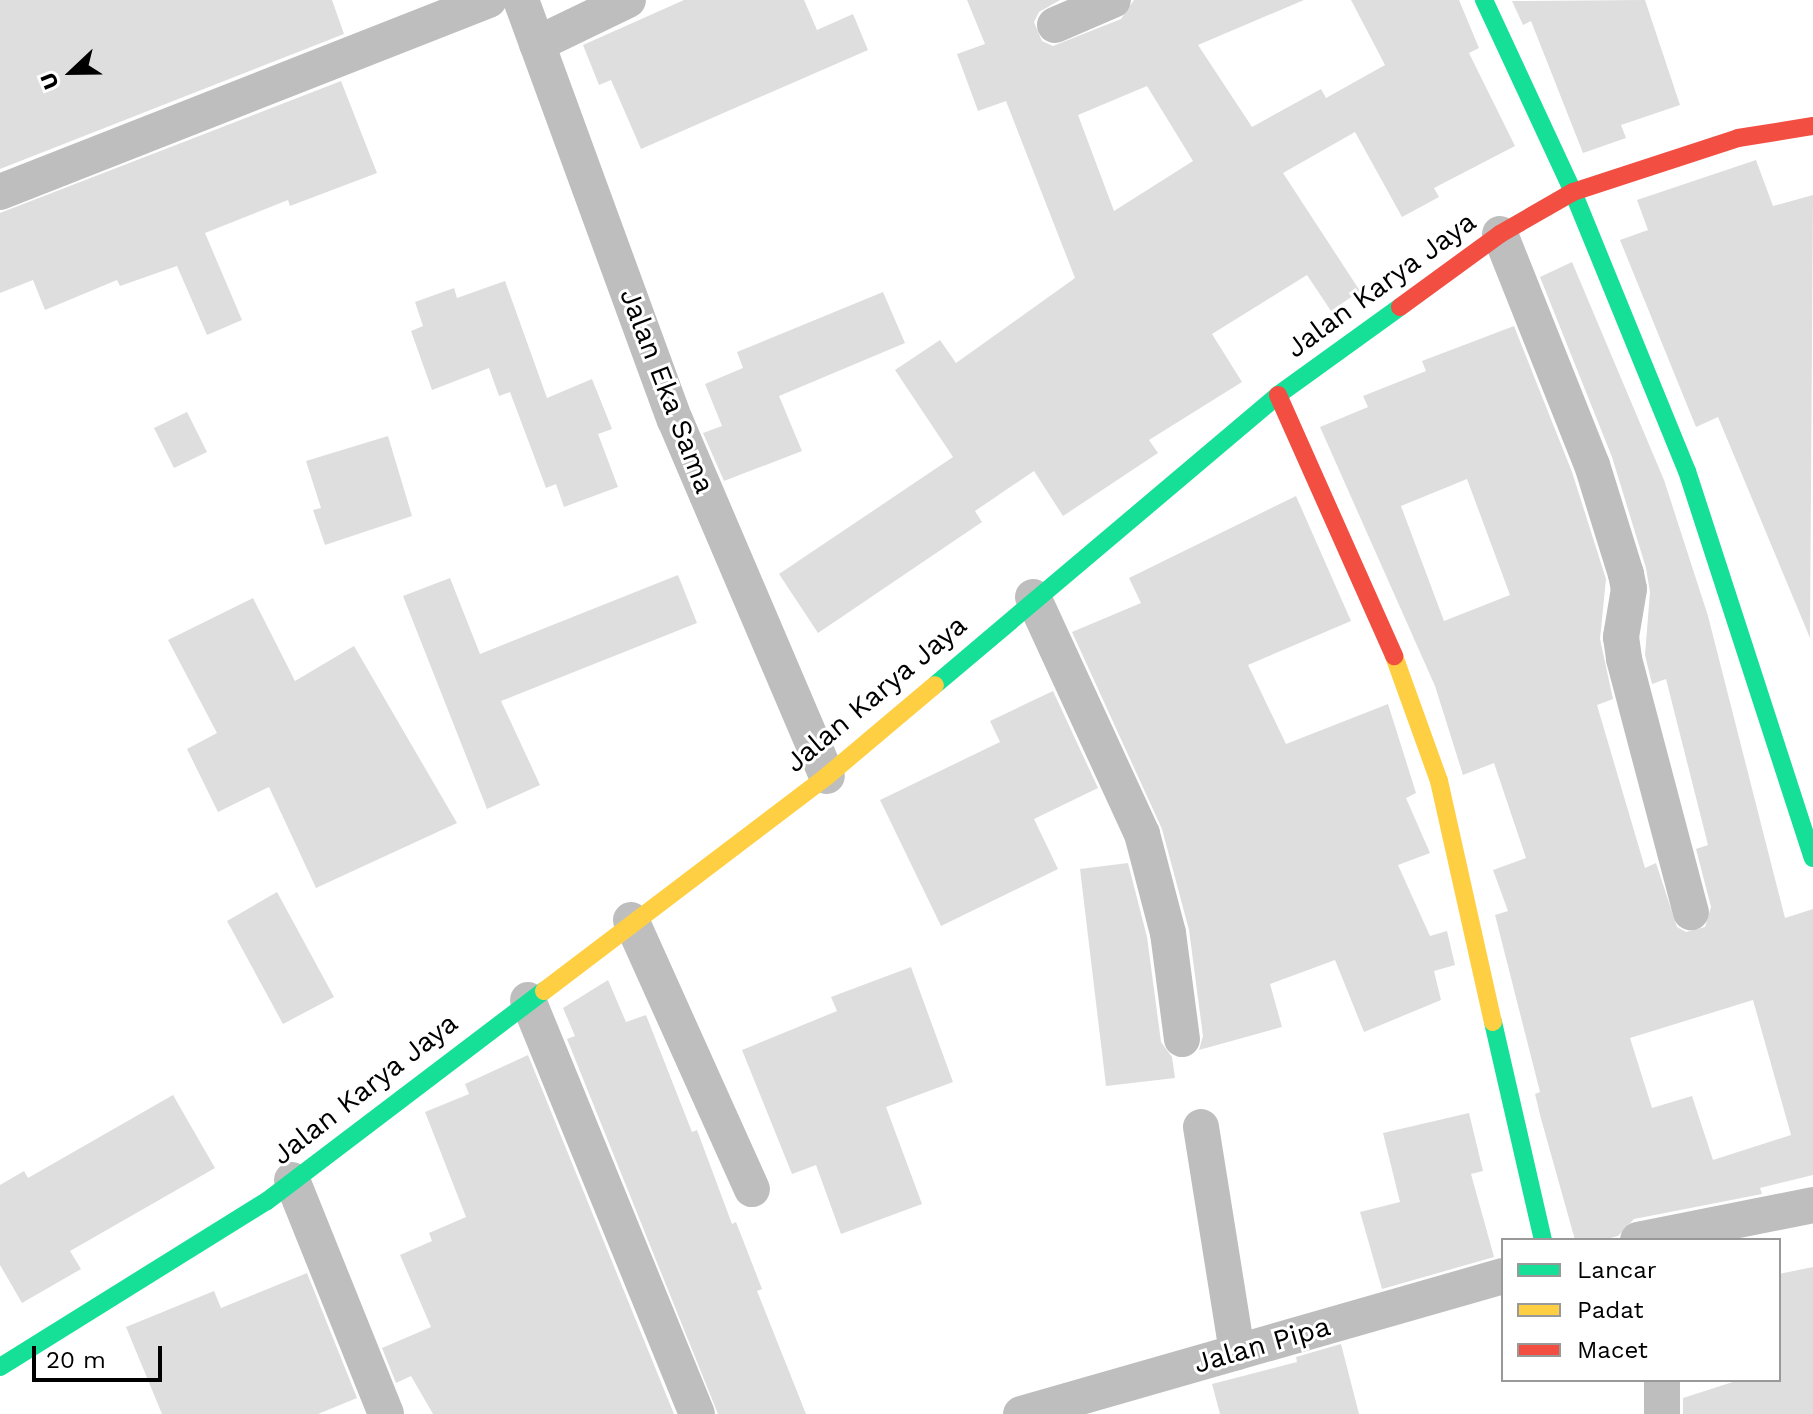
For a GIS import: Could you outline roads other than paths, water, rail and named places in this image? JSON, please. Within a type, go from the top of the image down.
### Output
[{"type":"main road","points":[[1484,0],[1573,192],[1687,471],[1813,858]]},
{"type":"main road","name":"Jalan Karya Jaya","points":[[0,1367],[292,1180],[631,920],[827,776],[1033,597],[1278,395],[1500,234],[1573,192],[1738,138],[1813,126]]},
{"type":"main road","points":[[1278,395],[1421,724],[1471,917],[1543,1238]]},
{"type":"street","points":[[0,192],[489,0]]},
{"type":"street","name":"Jalan Eka Sama","points":[[521,0],[675,420],[827,776]]},
{"type":"street","points":[[537,44],[628,0]]},
{"type":"street","points":[[1055,25],[1113,0]]},
{"type":"street","points":[[1500,234],[1592,465],[1626,574],[1624,659],[1691,912]]},
{"type":"street","points":[[1033,597],[1142,834],[1168,933],[1182,1039]]},
{"type":"street","points":[[631,920],[752,1189]]},
{"type":"street","points":[[528,1000],[697,1414]]},
{"type":"street","points":[[1201,1127],[1237,1352]]},
{"type":"street","points":[[292,1180],[386,1414]]},
{"type":"street","points":[[1653,1238],[1813,1205]]},
{"type":"street","name":"Jalan Pipa","points":[[1021,1414],[1501,1277]]},
{"type":"street","points":[[1662,1382],[1662,1414]]}]
